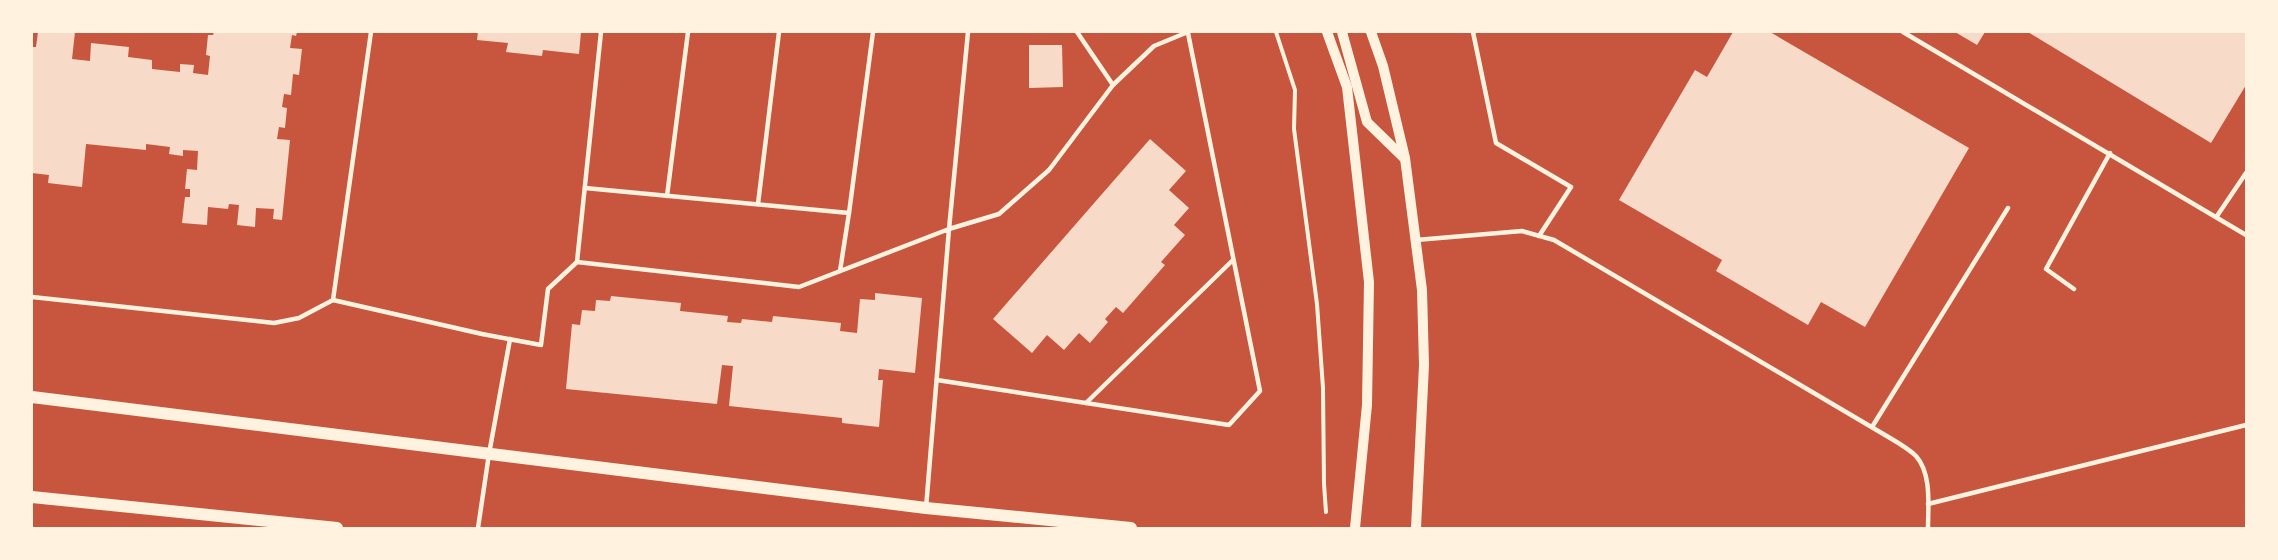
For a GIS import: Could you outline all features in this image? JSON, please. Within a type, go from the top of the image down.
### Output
[{"type":"main road","points":[[32,397],[926,508],[1131,528]]},
{"type":"main road","points":[[32,497],[337,528]]},
{"type":"street","points":[[1327,32],[1347,87],[1369,282],[1367,405],[1354,528]]},
{"type":"street","points":[[1342,32],[1367,123],[1405,158]]},
{"type":"street","points":[[1371,32],[1383,66],[1405,158],[1422,290],[1424,365],[1416,528]]},
{"type":"lane","points":[[333,300],[371,32]]},
{"type":"lane","points":[[32,297],[274,324],[300,318],[333,300],[541,345],[548,290],[577,262],[601,32]]},
{"type":"lane","points":[[667,196],[688,32]]},
{"type":"lane","points":[[758,204],[779,32]]},
{"type":"lane","points":[[840,271],[873,32]]},
{"type":"lane","points":[[926,508],[968,32]]},
{"type":"lane","points":[[1077,32],[1113,85]]},
{"type":"lane","points":[[577,262],[799,287],[949,229],[999,214],[1049,170],[1113,85],[1154,46],[1189,32],[1260,390],[1230,425],[937,381]]},
{"type":"lane","points":[[1473,32],[1496,143],[1571,187],[1539,236]]},
{"type":"lane","points":[[1903,32],[2247,235]]},
{"type":"lane","points":[[2074,289],[2046,269],[2110,153]]},
{"type":"lane","points":[[2217,216],[2247,173]]},
{"type":"lane","points":[[585,188],[849,213]]},
{"type":"lane","points":[[1872,428],[2008,208]]},
{"type":"lane","points":[[1415,240],[1522,231],[1554,240],[1872,428],[1915,456],[1926,478],[1928,528]]},
{"type":"lane","points":[[1086,403],[1233,260]]},
{"type":"lane","points":[[478,528],[510,339]]},
{"type":"lane","points":[[1928,504],[2247,424]]},
{"type":"path","points":[[1276,32],[1295,90],[1294,129],[1317,304],[1323,388],[1326,512]]},
{"type":"building","points":[[38,32],[75,32],[72,59],[90,61],[91,43],[129,47],[128,57],[152,60],[152,69],[180,72],[180,64],[194,65],[193,73],[208,75],[210,56],[206,55],[208,35],[213,35],[214,32],[297,32],[296,36],[292,35],[290,48],[302,49],[299,75],[293,74],[291,95],[284,94],[282,107],[287,108],[285,128],[279,127],[277,139],[290,140],[282,220],[273,219],[274,209],[256,208],[255,227],[237,225],[239,205],[229,204],[228,209],[208,207],[207,225],[182,223],[185,197],[190,197],[190,189],[185,189],[187,169],[197,170],[198,151],[183,150],[183,156],[169,154],[170,147],[146,144],[146,150],[86,144],[82,187],[48,183],[49,175],[32,173],[32,47],[36,47]]},
{"type":"building","points":[[478,32],[581,32],[579,54],[543,50],[542,56],[506,52],[508,43],[477,40]]},
{"type":"building","points":[[1733,32],[1770,32],[1969,148],[1865,327],[1821,302],[1808,325],[1716,271],[1722,260],[1619,200],[1695,70],[1707,77]]},
{"type":"building","points":[[1955,32],[1985,32],[1977,45]]},
{"type":"building","points":[[2028,32],[2246,32],[2246,85],[2211,143]]},
{"type":"building","points":[[1029,45],[1062,45],[1063,87],[1029,88]]},
{"type":"building","points":[[1150,139],[1186,171],[1169,190],[1189,208],[1174,225],[1185,235],[1161,262],[1165,265],[1123,313],[1116,307],[1105,319],[1108,322],[1090,343],[1079,333],[1064,350],[1047,335],[1032,353],[993,319]]},
{"type":"building","points":[[875,293],[922,298],[915,373],[879,369],[878,380],[883,380],[879,427],[842,423],[842,418],[729,406],[733,366],[722,365],[717,404],[566,389],[572,324],[580,325],[582,310],[595,311],[596,300],[610,301],[611,296],[681,303],[680,311],[728,316],[727,322],[741,323],[742,319],[772,322],[773,316],[841,323],[840,331],[857,333],[860,299],[875,300]]}]
